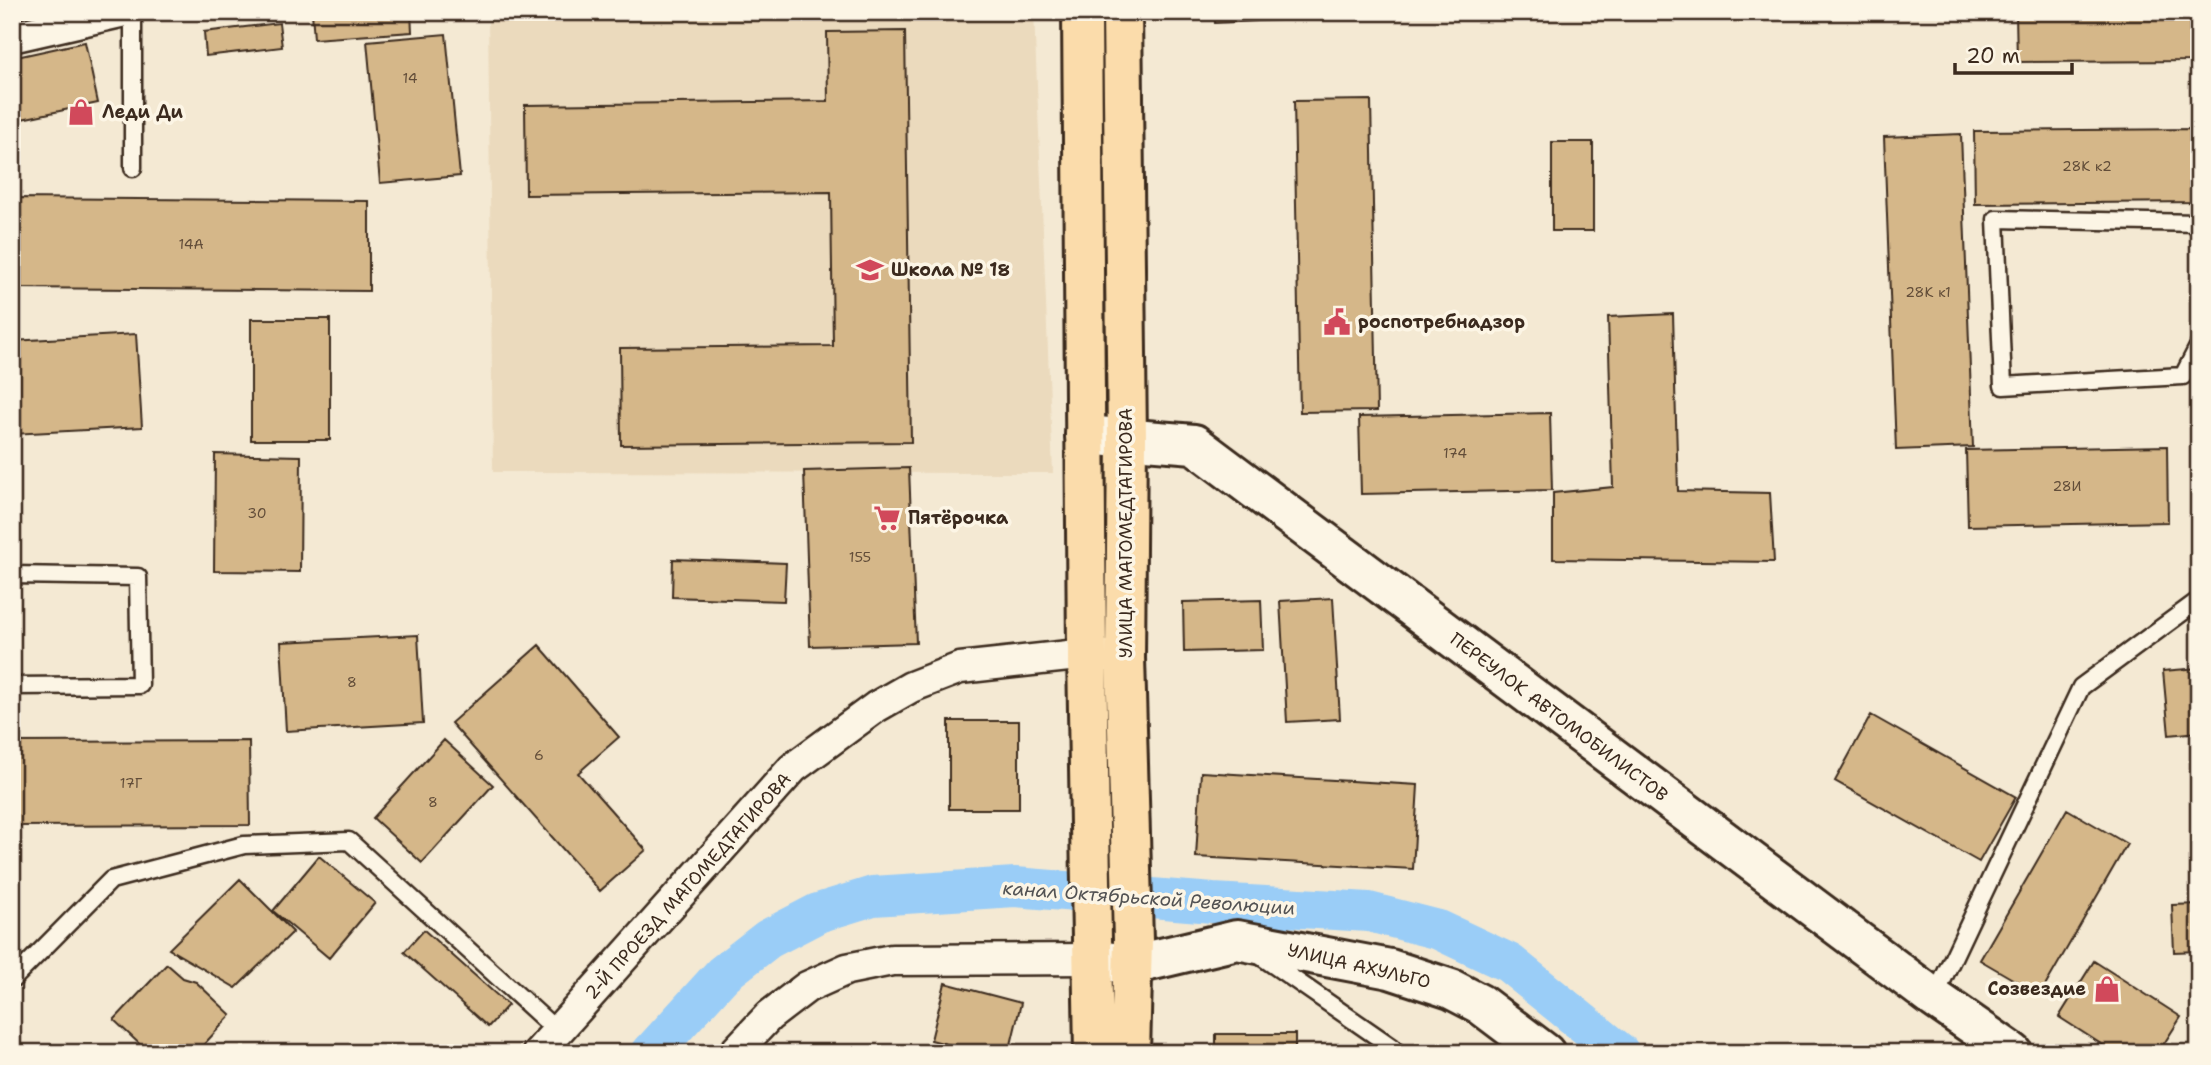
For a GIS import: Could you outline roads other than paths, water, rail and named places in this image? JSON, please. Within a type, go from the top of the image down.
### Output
[{"type":"main road","points":[[1082,12],[1087,654],[1094,1053]]},
{"type":"main road","name":"УЛИЦА МАГОМЕДТАГИРОВА","points":[[1122,12],[1127,439],[1125,658],[1133,952],[1130,1053]]},
{"type":"main road","name":"ПЕРЕУЛОК АВТОМОБИЛИСТОВ","points":[[1085,435],[1194,444],[1934,998],[2013,1053]]},
{"type":"main road","points":[[1093,948],[1133,952],[1237,940]]},
{"type":"main road","name":"УЛИЦА АХУЛЬГО","points":[[1237,940],[1390,970],[1451,989],[1480,1004],[1545,1053]]},
{"type":"street","points":[[12,37],[121,12]]},
{"type":"street","name":"2-Й ПРОЕЗД МАГОМЕДТАГИРОВА","points":[[547,1042],[793,768],[876,708],[911,687],[960,668],[1087,654],[1125,658]]},
{"type":"street","points":[[734,1053],[769,1016],[807,987],[848,969],[892,960],[1093,948]]},
{"type":"lane","points":[[133,12],[133,169]]},
{"type":"lane","points":[[2199,223],[1996,219],[2003,386],[2183,376],[2199,345]]},
{"type":"lane","points":[[12,575],[138,577],[140,685],[12,686]]},
{"type":"lane","points":[[1934,998],[2081,687],[2199,600]]},
{"type":"lane","points":[[12,980],[111,880],[244,845],[349,841],[547,1042]]},
{"type":"lane","points":[[1237,940],[1398,1053]]},
{"type":"waterway","name":"канал Октябрьской Революции","points":[[651,1053],[723,974],[768,939],[818,913],[873,896],[1015,887],[1369,912],[1439,930],[1509,963],[1620,1053]]},
{"type":"place","name":"Леди Ди","points":[[81,112]]},
{"type":"place","name":"Школа № 18","points":[[870,270]]},
{"type":"place","name":"роспотребнадзор","points":[[1337,322]]},
{"type":"place","name":"Пятёрочка","points":[[887,518]]},
{"type":"place","name":"Созвездие","points":[[2107,989]]}]
